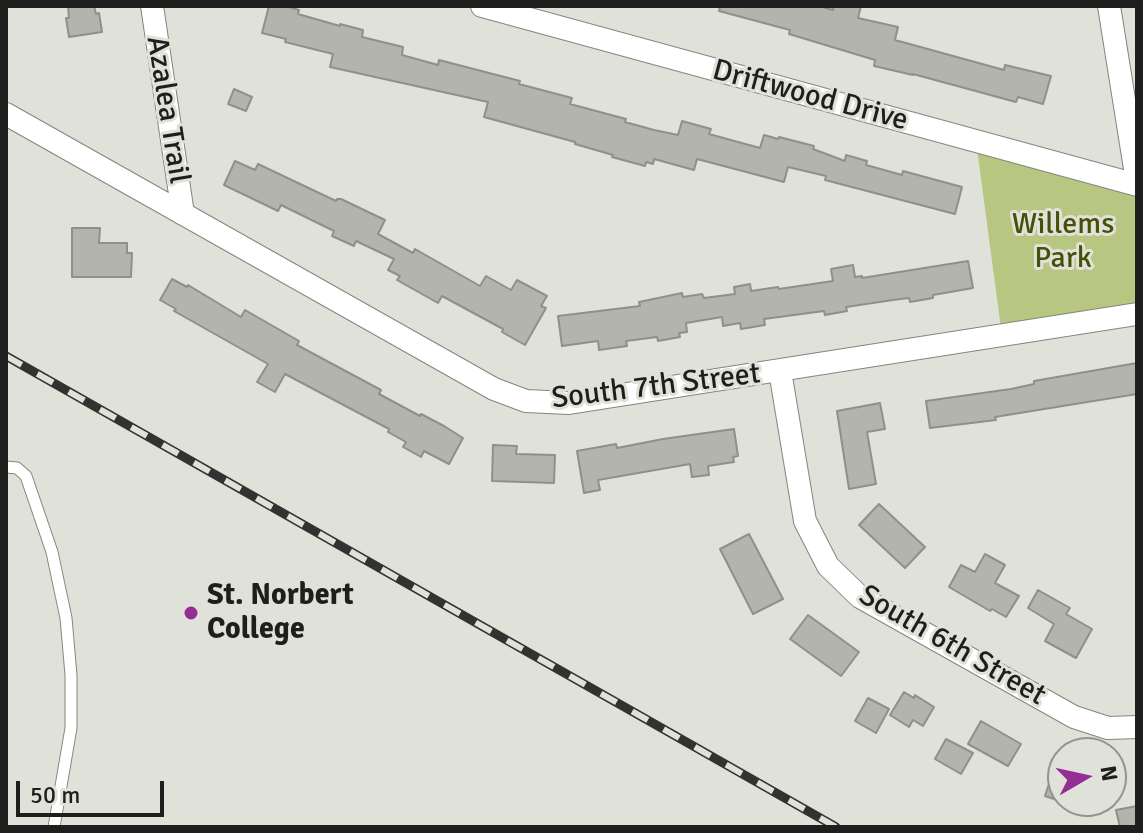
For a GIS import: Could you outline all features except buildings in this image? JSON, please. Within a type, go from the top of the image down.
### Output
[{"type":"street","name":"Azalea Trail","points":[[152,6],[183,214]]},
{"type":"street","name":"Driftwood Drive","points":[[482,6],[1137,183]]},
{"type":"street","points":[[1109,6],[1137,183]]},
{"type":"street","name":"South 7th Street","points":[[6,114],[494,389],[526,401],[569,403],[1137,314]]},
{"type":"street","name":"South 6th Street","points":[[780,371],[805,521],[828,566],[860,597],[1074,717],[1108,728],[1137,727]]},
{"type":"lane","points":[[6,467],[17,468],[26,476],[52,552],[66,618],[71,675],[71,728],[54,827]]},
{"type":"green space","name":"Willems Park","points":[[976,141],[1137,185],[1137,314],[1002,336]]},
{"type":"railway","points":[[6,356],[836,827]]},
{"type":"place","name":"St. Norbert College","points":[[191,613]]}]
